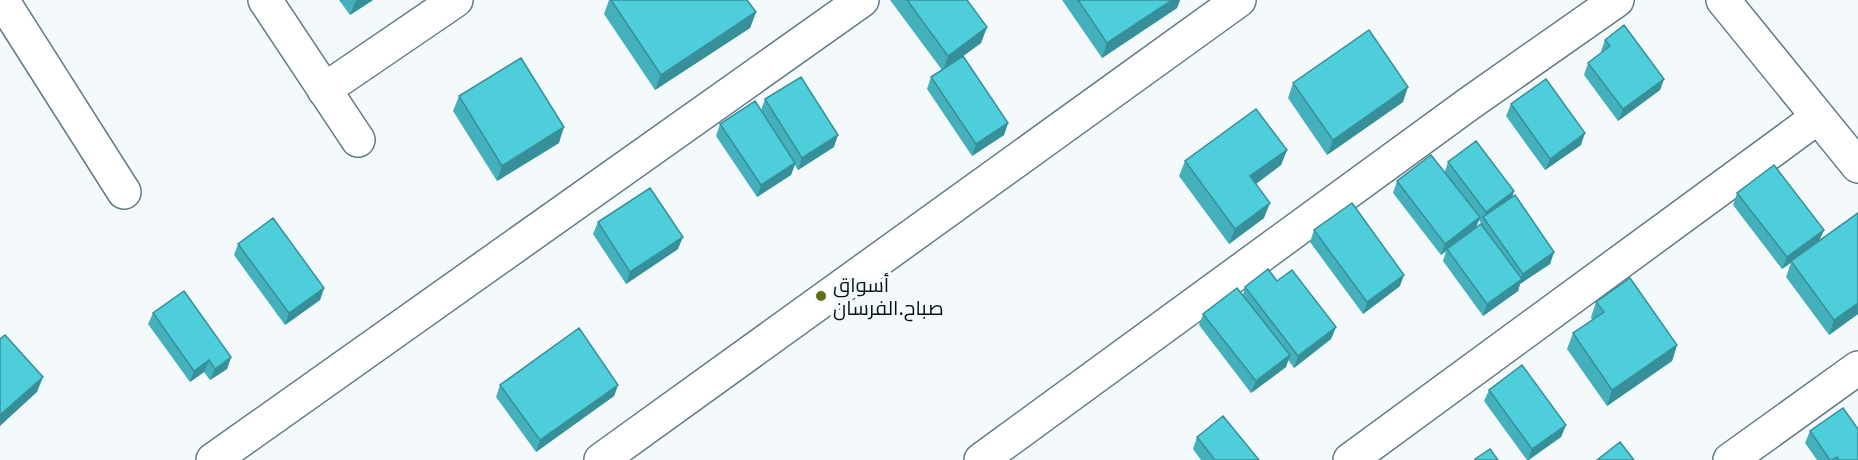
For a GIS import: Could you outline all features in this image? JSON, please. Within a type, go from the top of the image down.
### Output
[{"type":"street","points":[[2,0],[124,192]]},
{"type":"street","points":[[265,0],[358,140]]},
{"type":"street","points":[[324,90],[456,0]]},
{"type":"street","points":[[213,460],[862,0]]},
{"type":"street","points":[[601,460],[1239,0]]},
{"type":"street","points":[[981,460],[1470,103],[1617,0]]},
{"type":"street","points":[[1723,0],[1858,166]]},
{"type":"street","points":[[1350,460],[1818,117]]},
{"type":"street","points":[[1730,460],[1858,368]]},
{"type":"building","points":[[611,0],[747,0],[756,12],[661,75]]},
{"type":"building","points":[[907,0],[967,0],[987,27],[948,56]]},
{"type":"building","points":[[1078,0],[1172,0],[1107,43]]},
{"type":"building","points":[[1624,25],[1664,79],[1623,109],[1588,63],[1610,46],[1605,40]]},
{"type":"building","points":[[1369,30],[1408,87],[1333,140],[1293,83]]},
{"type":"building","points":[[963,56],[1008,123],[976,144],[931,77]]},
{"type":"building","points":[[521,58],[564,127],[502,166],[459,96]]},
{"type":"building","points":[[801,77],[838,135],[802,158],[765,99]]},
{"type":"building","points":[[1546,79],[1585,133],[1550,159],[1511,104]]},
{"type":"building","points":[[755,101],[795,163],[761,185],[720,124]]},
{"type":"building","points":[[1256,109],[1287,150],[1250,176],[1270,203],[1235,229],[1185,161]]},
{"type":"building","points":[[1476,141],[1514,191],[1486,212],[1448,162]]},
{"type":"building","points":[[1431,155],[1480,217],[1445,244],[1397,181]]},
{"type":"building","points":[[1774,165],[1824,230],[1787,257],[1737,193]]},
{"type":"building","points":[[650,188],[683,237],[630,272],[598,222]]},
{"type":"building","points":[[1515,195],[1554,252],[1523,274],[1483,217]]},
{"type":"building","points":[[1352,203],[1404,275],[1367,302],[1314,230]]},
{"type":"building","points":[[1858,213],[1858,303],[1834,320],[1791,261]]},
{"type":"building","points":[[273,218],[324,288],[289,313],[238,244]]},
{"type":"building","points":[[1481,224],[1522,279],[1487,304],[1447,249]]},
{"type":"building","points":[[1268,269],[1277,281],[1292,270],[1336,327],[1298,356],[1245,287]]},
{"type":"building","points":[[1630,278],[1677,345],[1612,390],[1573,333],[1604,312],[1596,302]]},
{"type":"building","points":[[1237,288],[1290,355],[1256,381],[1203,314]]},
{"type":"building","points":[[184,291],[231,357],[215,369],[209,360],[194,371],[153,313]]},
{"type":"building","points":[[579,328],[618,385],[540,440],[500,385]]},
{"type":"building","points":[[5,335],[43,377],[0,415],[0,339]]},
{"type":"building","points":[[1522,365],[1566,425],[1532,449],[1489,390]]},
{"type":"building","points":[[1843,408],[1858,429],[1858,460],[1839,460],[1837,457],[1830,460],[1810,431]]},
{"type":"building","points":[[1223,416],[1259,460],[1215,460],[1197,437]]},
{"type":"building","points":[[1620,442],[1634,460],[1597,460]]},
{"type":"building","points":[[1490,449],[1498,460],[1475,459]]},
{"type":"place","name":"أسواق صباح.الفرسان","points":[[821,296]]}]
